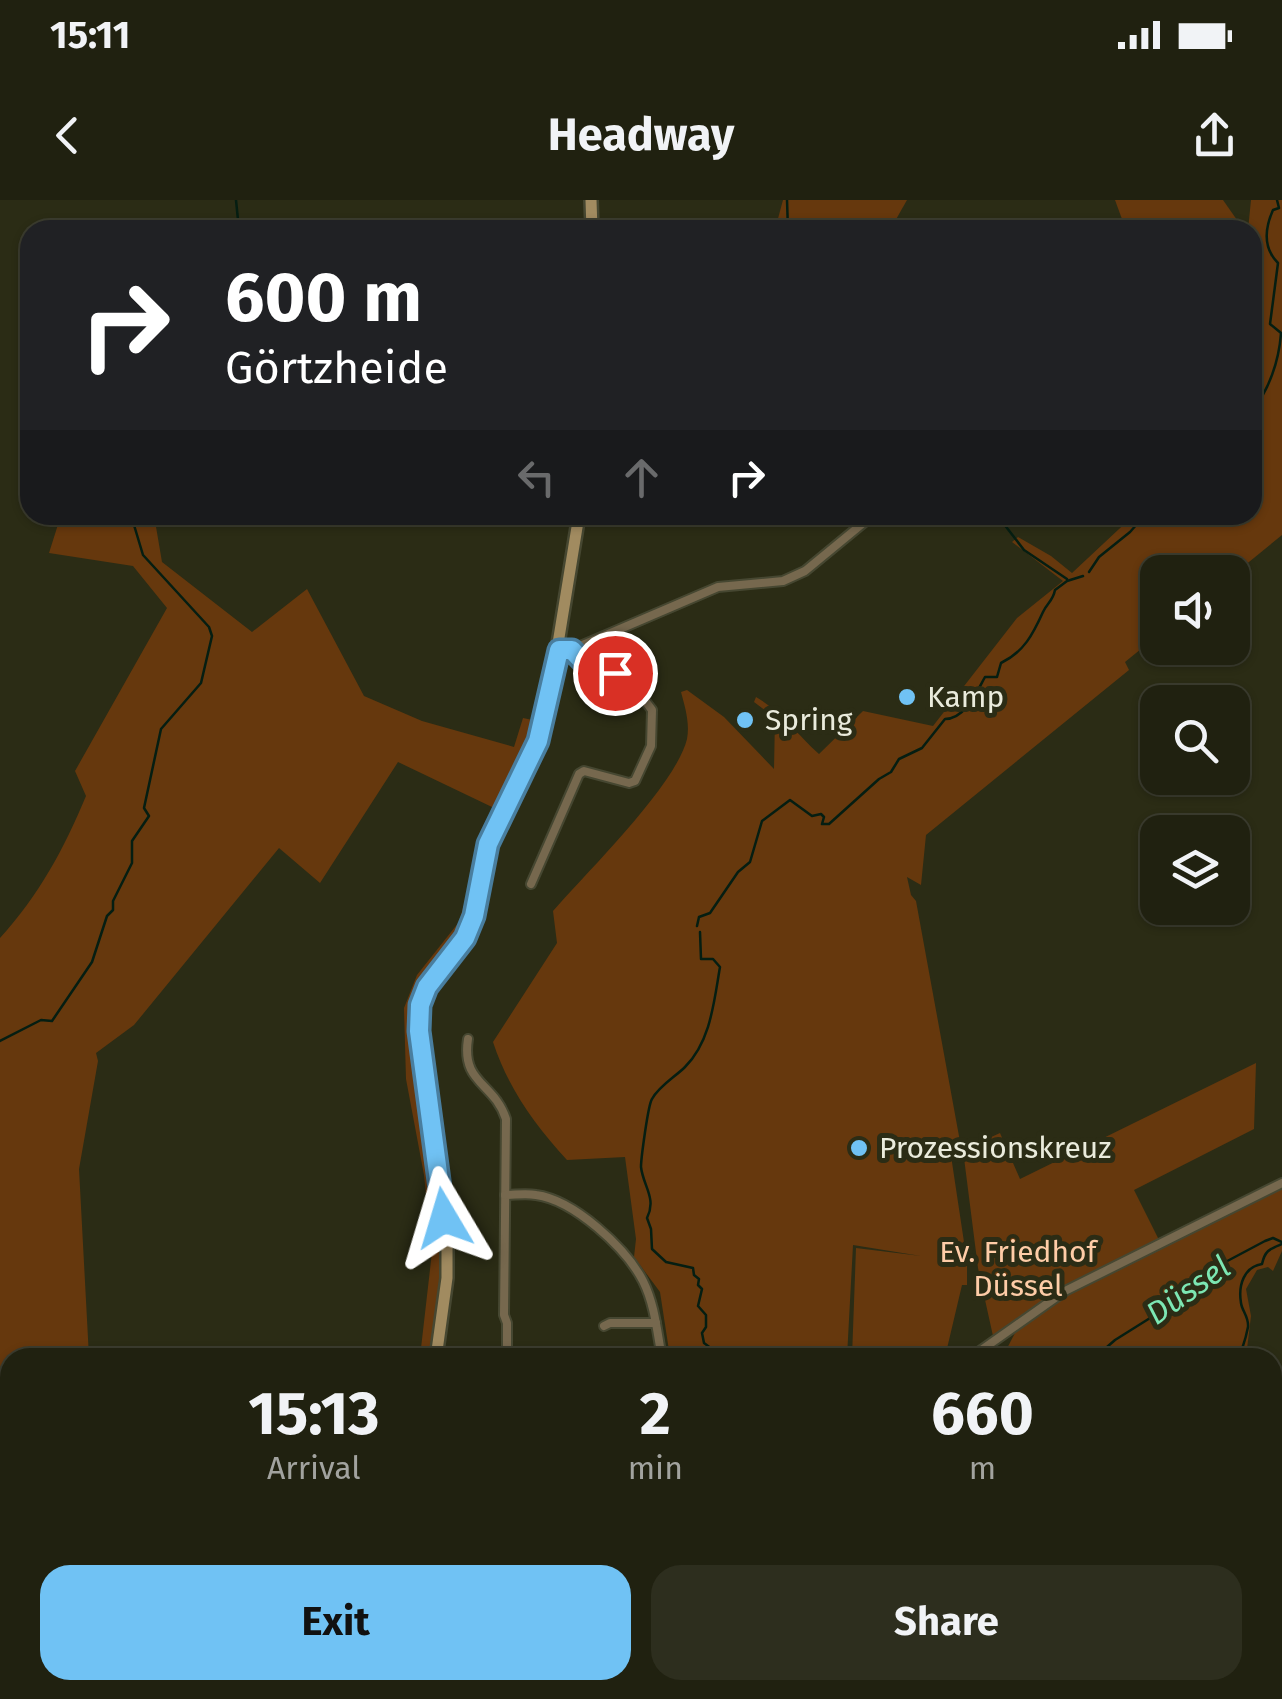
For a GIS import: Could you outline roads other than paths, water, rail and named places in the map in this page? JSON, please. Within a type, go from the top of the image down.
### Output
[{"type":"main road","points":[[437,1348],[447,1278],[447,1240],[418,1014],[427,987],[459,947],[474,916],[488,844],[538,741],[565,650],[578,525]]},
{"type":"street","points":[[565,650],[718,587],[783,582],[805,571],[861,525]]},
{"type":"street","points":[[531,884],[580,774],[584,771],[635,781],[651,746],[652,710],[634,686],[615,673],[586,665],[565,650]]},
{"type":"street","points":[[468,1039],[468,1070],[492,1092],[506,1119],[507,1348]]},
{"type":"street","points":[[984,1348],[1065,1292],[1282,1183]]},
{"type":"street","points":[[504,1196],[537,1194],[561,1203],[600,1229],[643,1280],[660,1348]]},
{"type":"street","points":[[604,1326],[656,1323]]},
{"type":"waterway","points":[[236,200],[238,220]]},
{"type":"waterway","points":[[787,200],[788,220]]},
{"type":"waterway","points":[[1262,395],[1275,364],[1281,333],[1270,324],[1278,263],[1267,238],[1273,210],[1279,208],[1277,200]]},
{"type":"waterway","points":[[0,1041],[41,1020],[52,1021],[92,962],[113,901],[132,863],[132,841],[149,816],[144,808],[161,729],[201,683],[212,636],[209,627],[143,555],[134,525]]},
{"type":"waterway","points":[[1005,525],[1024,550],[1067,579]]},
{"type":"waterway","points":[[1089,572],[1099,557],[1136,525]]},
{"type":"waterway","points":[[697,926],[699,917],[710,913],[738,872],[750,862],[762,821],[790,800],[812,816],[821,814],[822,824],[829,824],[891,772],[899,759],[922,748],[945,719],[964,710],[985,677],[997,677],[1001,663],[1027,642],[1055,590],[1083,576]]},
{"type":"waterway","points":[[700,932],[701,959],[713,959],[720,967],[710,1020],[694,1057],[652,1099],[641,1167],[650,1198],[647,1218],[652,1249],[666,1262],[693,1268],[702,1289],[698,1306],[706,1315],[704,1343],[711,1348]]},
{"type":"waterway","name":"Düssel","points":[[1107,1348],[1182,1298],[1216,1267],[1265,1241],[1273,1238],[1282,1242]]},
{"type":"waterway","name":"Düssel","points":[[1242,1348],[1248,1327],[1240,1296],[1244,1278],[1262,1264],[1269,1251],[1282,1244]]},
{"type":"place","name":"Kamp","points":[[907,697]]},
{"type":"place","name":"Spring","points":[[745,720]]},
{"type":"place","name":"Prozessionskreuz","points":[[859,1148]]},
{"type":"park label","name":"Ev. Friedhof Düssel","points":[[1018,1269]]}]
